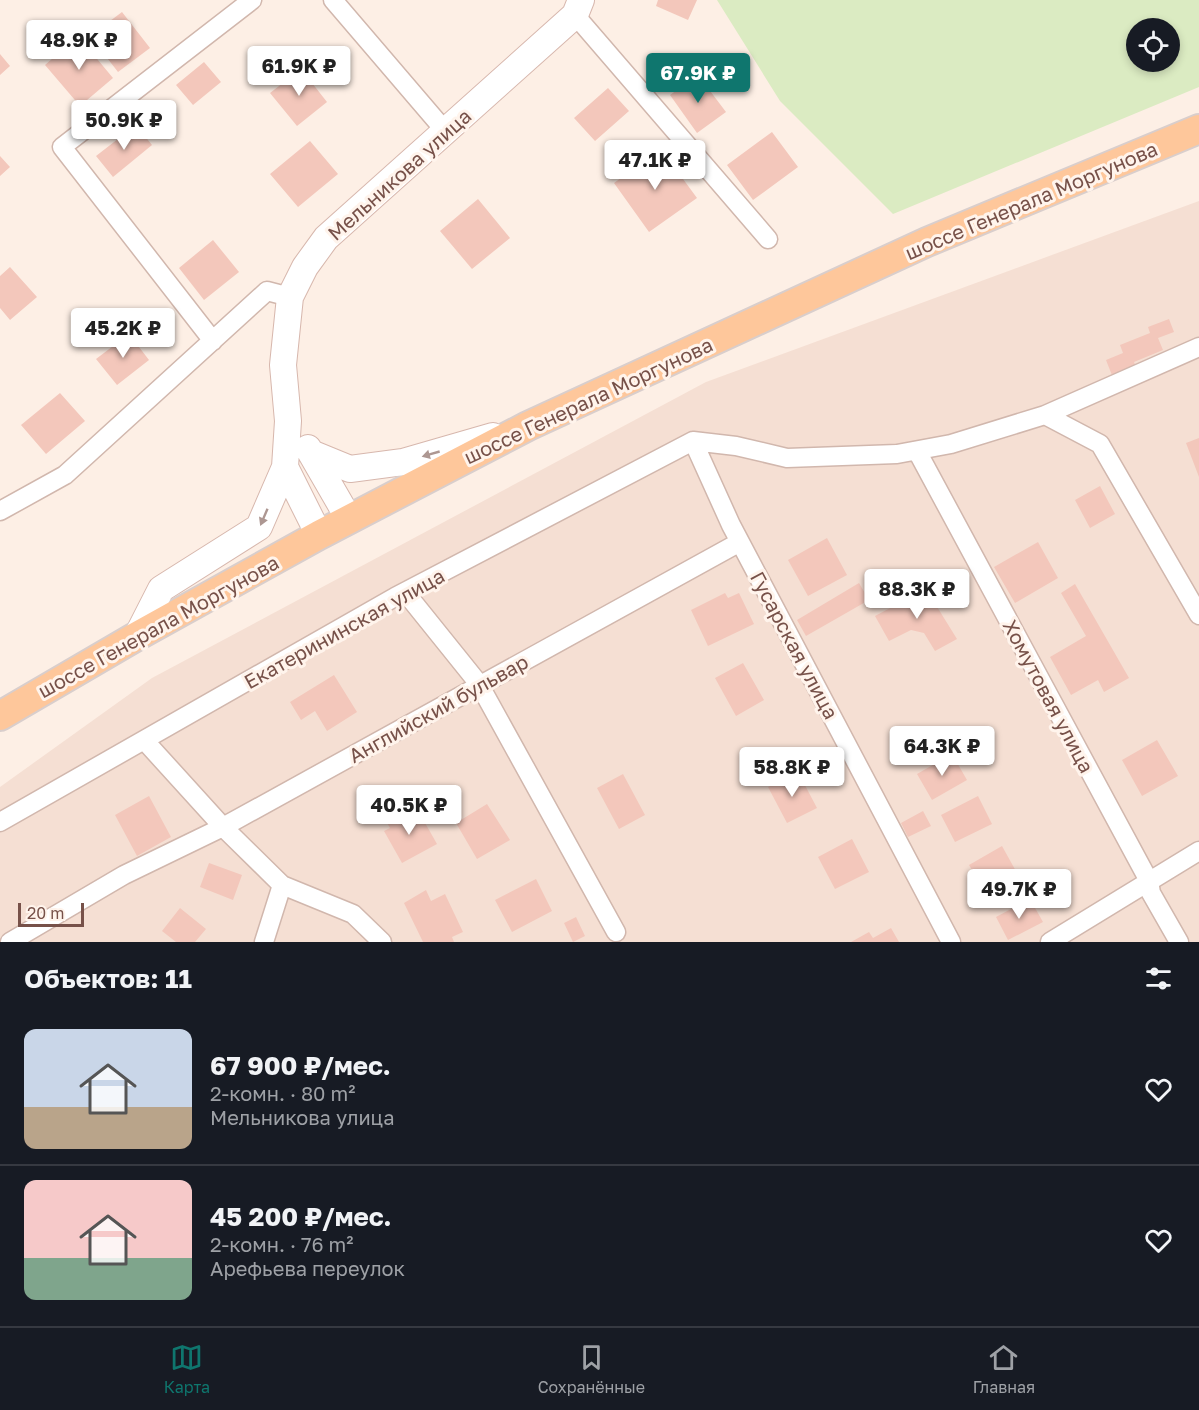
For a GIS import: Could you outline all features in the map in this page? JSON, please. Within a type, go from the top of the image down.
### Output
[{"type":"main road","name":"шоссе Генерала Моргунова","points":[[0,716],[137,636],[319,535],[528,426],[927,242],[1199,129]]},
{"type":"street","points":[[213,341],[62,147],[252,0]]},
{"type":"street","points":[[333,0],[446,132]]},
{"type":"street","points":[[578,7],[768,239]]},
{"type":"street","name":"Мельникова улица","points":[[285,467],[288,421],[283,365],[290,297],[305,267],[326,238],[446,132],[578,7]]},
{"type":"street","points":[[0,510],[65,475],[267,291],[290,297]]},
{"type":"street","points":[[693,441],[736,446],[787,458],[897,454],[917,451],[951,444],[1046,415],[1199,347]]},
{"type":"street","points":[[1046,415],[1100,444],[1199,615]]},
{"type":"street","points":[[288,421],[311,453],[349,519]]},
{"type":"street","points":[[311,453],[350,469],[403,462],[528,426]]},
{"type":"street","name":"Гусарская улица","points":[[693,441],[740,542],[951,942]]},
{"type":"street","name":"Екатерининская улица","points":[[0,822],[405,592],[693,441]]},
{"type":"street","name":"Хомутовая улица","points":[[917,451],[1149,881],[1151,893],[1179,942]]},
{"type":"street","points":[[285,467],[319,535]]},
{"type":"street","points":[[137,636],[161,589],[259,527],[285,467]]},
{"type":"street","name":"Английский бульвар","points":[[10,942],[124,875],[223,827],[740,542]]},
{"type":"street","points":[[405,592],[479,684],[616,932]]},
{"type":"street","points":[[144,740],[223,827],[282,885],[353,914],[382,942]]},
{"type":"street","points":[[1050,942],[1199,851]]},
{"type":"street","points":[[264,942],[282,885]]},
{"type":"shaded area","points":[[1199,201],[1199,942],[0,942],[0,787],[152,678],[706,382]]},
{"type":"green space","points":[[717,0],[1199,0],[1199,87],[893,214],[780,101]]},
{"type":"building","points":[[658,0],[697,0],[688,20],[656,6]]},
{"type":"building","points":[[122,12],[150,48],[118,72],[90,36]]},
{"type":"building","points":[[78,36],[113,78],[80,106],[45,65]]},
{"type":"building","points":[[0,54],[10,66],[0,75]]},
{"type":"building","points":[[204,62],[221,82],[193,105],[176,85]]},
{"type":"building","points":[[301,69],[327,102],[297,126],[270,93]]},
{"type":"building","points":[[698,75],[726,112],[697,133],[670,95]]},
{"type":"building","points":[[608,88],[629,111],[595,141],[574,118]]},
{"type":"building","points":[[136,125],[152,145],[113,177],[96,156]]},
{"type":"building","points":[[772,132],[798,167],[753,200],[727,165]]},
{"type":"building","points":[[310,141],[338,174],[298,207],[270,174]]},
{"type":"building","points":[[661,149],[697,198],[649,232],[614,183]]},
{"type":"building","points":[[0,156],[10,167],[0,176]]},
{"type":"building","points":[[478,199],[510,238],[472,269],[440,231]]},
{"type":"building","points":[[213,240],[239,272],[204,300],[179,268]]},
{"type":"building","points":[[10,267],[37,297],[10,320],[0,308],[0,276]]},
{"type":"building","points":[[1169,319],[1174,332],[1158,338],[1163,350],[1134,362],[1139,374],[1115,383],[1106,360],[1123,353],[1120,345],[1150,333],[1148,327]]},
{"type":"building","points":[[129,334],[149,360],[117,385],[96,359]]},
{"type":"building","points":[[60,393],[85,421],[46,454],[21,425]]},
{"type":"building","points":[[1199,438],[1199,477],[1186,443]]},
{"type":"building","points":[[1100,486],[1115,514],[1090,528],[1075,500]]},
{"type":"building","points":[[827,538],[847,575],[808,596],[788,560]]},
{"type":"building","points":[[1038,542],[1058,578],[1015,603],[994,567]]},
{"type":"building","points":[[859,583],[869,600],[806,636],[797,620]]},
{"type":"building","points":[[1075,584],[1129,678],[1104,692],[1098,680],[1071,695],[1050,657],[1086,636],[1061,593]]},
{"type":"building","points":[[926,589],[957,639],[935,651],[924,633],[911,630],[889,641],[875,616]]},
{"type":"building","points":[[725,593],[728,598],[739,593],[754,624],[708,646],[691,610]]},
{"type":"building","points":[[743,663],[764,700],[736,716],[715,678]]},
{"type":"building","points":[[334,675],[357,712],[327,731],[315,711],[301,720],[290,702]]},
{"type":"building","points":[[1157,740],[1178,776],[1142,796],[1122,760]]},
{"type":"building","points":[[952,754],[967,780],[932,800],[917,774]]},
{"type":"building","points":[[798,772],[817,808],[787,823],[768,787]]},
{"type":"building","points":[[623,774],[645,815],[619,829],[597,788]]},
{"type":"building","points":[[149,796],[171,837],[137,856],[115,815]]},
{"type":"building","points":[[978,796],[992,824],[955,842],[941,815]]},
{"type":"building","points":[[487,804],[510,840],[477,859],[456,823]]},
{"type":"building","points":[[408,809],[412,818],[420,814],[437,844],[402,863],[384,831],[390,828],[386,821]]},
{"type":"building","points":[[923,811],[931,826],[908,837],[901,823]]},
{"type":"building","points":[[852,839],[869,872],[835,889],[818,857]]},
{"type":"building","points":[[1002,846],[1017,873],[985,892],[969,865]]},
{"type":"building","points":[[209,863],[242,875],[233,900],[200,887]]},
{"type":"building","points":[[536,879],[552,911],[512,932],[495,900]]},
{"type":"building","points":[[426,890],[431,901],[445,894],[463,932],[452,937],[454,942],[423,942],[404,903]]},
{"type":"building","points":[[1030,899],[1043,922],[1008,940],[996,917]]},
{"type":"building","points":[[180,908],[206,929],[195,942],[176,942],[162,931]]},
{"type":"building","points":[[576,917],[585,936],[573,942],[564,923]]},
{"type":"building","points":[[891,928],[899,942],[851,942],[869,932],[873,938]]}]
